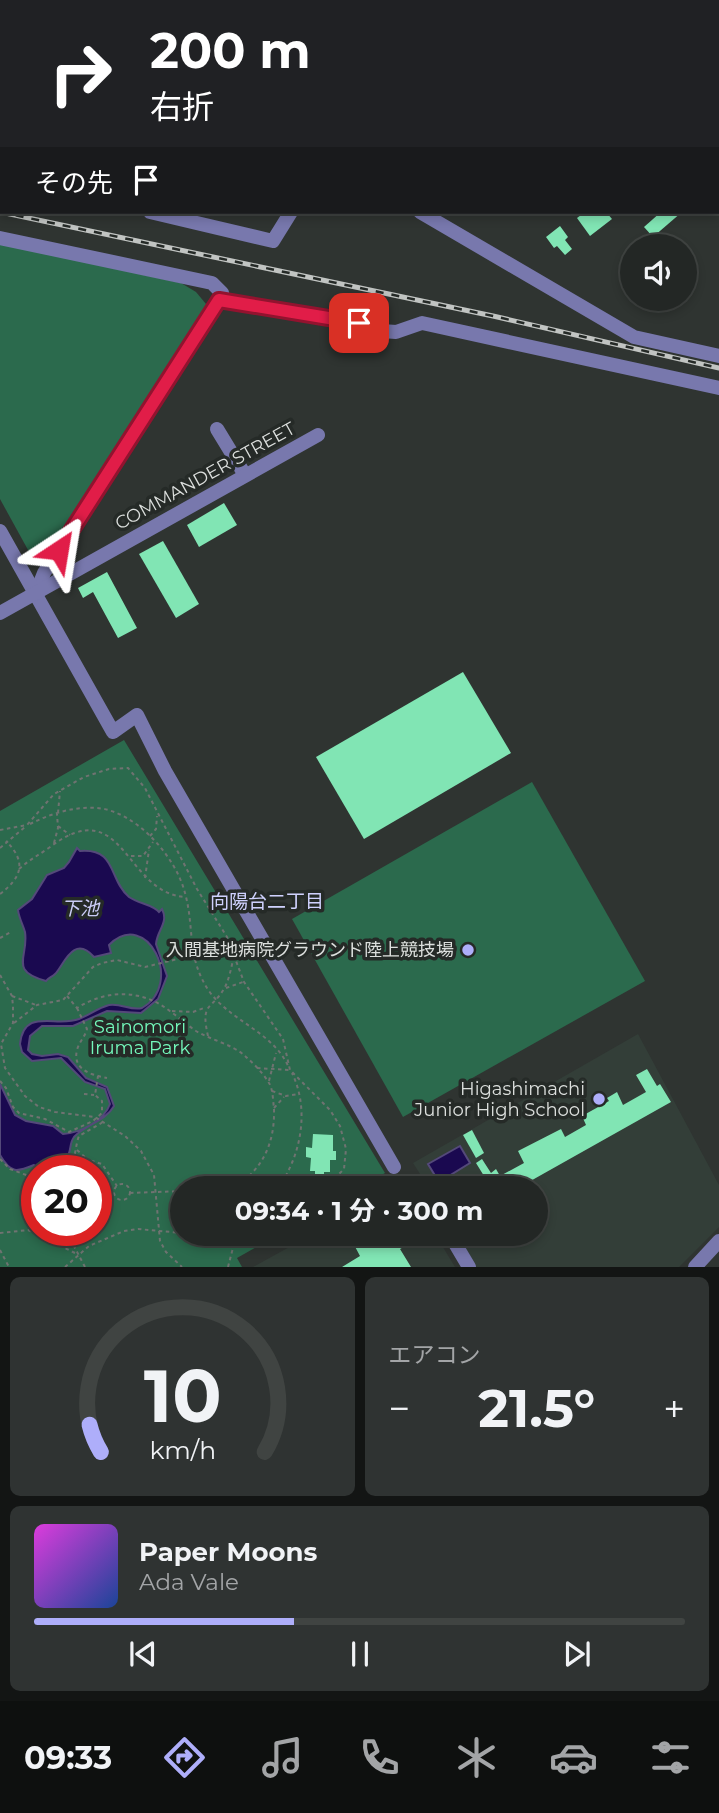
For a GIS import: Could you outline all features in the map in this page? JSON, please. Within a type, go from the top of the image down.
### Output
[{"type":"street","points":[[158,214],[273,241],[290,214]]},
{"type":"street","points":[[422,214],[634,337],[719,356]]},
{"type":"street","points":[[0,238],[212,283],[222,293],[44,573],[36,593]]},
{"type":"street","points":[[219,300],[359,323],[382,331],[396,332],[422,323],[719,388]]},
{"type":"street","points":[[217,429],[245,475]]},
{"type":"street","name":"COMMANDER STREET","points":[[0,613],[318,435]]},
{"type":"street","points":[[0,531],[113,732],[137,715],[165,771],[394,1167]]},
{"type":"street","points":[[695,1267],[718,1243]]},
{"type":"street","points":[[457,1246],[469,1267]]},
{"type":"path","points":[[1,846],[27,825],[54,794],[92,773],[128,768],[145,788],[197,889],[227,937],[244,982],[283,1039],[299,1094],[301,1112],[298,1146],[286,1176]]},
{"type":"path","points":[[54,844],[61,790]]},
{"type":"path","points":[[0,830],[27,825],[57,813],[86,807],[100,808],[130,821],[150,836],[176,870],[186,897],[192,956],[215,999],[259,1032],[277,1050],[290,1070],[330,1110],[344,1138],[347,1158],[344,1169],[337,1176]]},
{"type":"path","points":[[150,836],[156,829],[157,815]]},
{"type":"path","points":[[57,825],[71,835]]},
{"type":"path","points":[[19,869],[30,859],[71,835],[99,832],[114,839],[145,878],[169,895],[186,897]]},
{"type":"path","points":[[0,894],[16,880],[19,869],[18,855],[6,841]]},
{"type":"path","points":[[145,878],[154,841]]},
{"type":"path","points":[[130,856],[143,856],[150,849]]},
{"type":"path","points":[[0,938],[11,932]]},
{"type":"path","points":[[12,996],[37,1005],[57,1003],[68,996],[93,967],[102,963],[117,960],[145,967],[192,956]]},
{"type":"path","points":[[171,1012],[193,1012],[206,1007],[225,988],[233,958]]},
{"type":"path","points":[[0,975],[12,996],[13,1023]]},
{"type":"path","points":[[225,988],[244,982]]},
{"type":"path","points":[[77,1007],[117,993],[148,999],[208,1038],[242,1053],[269,1082]]},
{"type":"path","points":[[68,996],[82,1016],[87,1033],[78,1047],[77,1059],[85,1072],[107,1078]]},
{"type":"path","points":[[37,1005],[13,1023],[1,1044],[5,1068],[25,1096],[39,1107],[55,1112],[95,1117],[125,1136],[141,1151],[152,1168],[157,1190],[158,1231],[166,1252],[182,1267]]},
{"type":"path","points":[[206,1007],[205,1025],[208,1038]]},
{"type":"path","points":[[247,1176],[266,1155],[274,1136],[274,1109],[269,1082],[277,1050]]},
{"type":"path","points":[[0,1068],[5,1068]]},
{"type":"path","points":[[257,1068],[272,1068],[285,1072],[290,1070]]},
{"type":"path","points":[[95,1095],[98,1076]]},
{"type":"path","points":[[0,1081],[19,1113],[45,1119],[63,1131],[75,1130],[102,1113],[104,1105],[95,1095],[84,1094]]},
{"type":"path","points":[[271,1091],[285,1096],[299,1094]]},
{"type":"path","points":[[274,1109],[285,1096]]},
{"type":"path","points":[[74,1155],[82,1133],[102,1121]]},
{"type":"path","points":[[76,1149],[82,1155]]},
{"type":"path","points":[[0,1159],[10,1169],[21,1173]]},
{"type":"path","points":[[112,1179],[117,1186]]},
{"type":"path","points":[[117,1186],[114,1193],[121,1200],[126,1199],[130,1193],[170,1191]]},
{"type":"path","points":[[117,1186],[126,1186],[130,1193]]},
{"type":"path","points":[[0,1233],[28,1230],[78,1254]]},
{"type":"path","points":[[65,1267],[78,1254],[124,1231],[170,1232]]},
{"type":"path","points":[[73,1246],[85,1267]]},
{"type":"path","points":[[228,1267],[233,1246]]},
{"type":"path","points":[[0,1250],[9,1267]]},
{"type":"shaded area","name":"Higashimachi Junior High School","points":[[638,1034],[719,1185],[719,1227],[679,1267],[476,1267],[463,1246],[548,1246],[548,1176],[421,1176],[413,1163]]},
{"type":"shaded area","points":[[291,1246],[442,1246],[455,1267],[253,1267]]},
{"type":"green space","points":[[0,244],[181,283],[196,292],[206,304],[205,313],[41,567],[33,559],[0,499]]},
{"type":"green space","name":"Sainomori Iruma Park","points":[[124,740],[385,1173],[380,1176],[170,1176],[170,1246],[258,1246],[237,1258],[242,1267],[0,1267],[0,811]]},
{"type":"green space","name":"入間基地病院グラウンド陸上競技場","points":[[532,782],[645,981],[403,1117],[292,919]]},
{"type":"water","name":"下池","points":[[77,848],[80,851],[100,854],[106,859],[122,890],[129,897],[159,912],[162,909],[164,914],[156,944],[167,976],[158,999],[141,1013],[107,1011],[73,1026],[42,1026],[30,1036],[28,1050],[32,1054],[58,1054],[68,1057],[86,1078],[107,1087],[114,1106],[106,1116],[92,1124],[103,1116],[110,1104],[105,1089],[85,1082],[61,1058],[32,1061],[22,1052],[20,1044],[23,1033],[34,1022],[79,1019],[109,1005],[142,1008],[154,997],[160,983],[160,968],[156,953],[147,942],[136,935],[123,936],[109,945],[111,953],[94,957],[87,951],[75,950],[46,981],[27,973],[23,962],[25,932],[18,910],[32,899],[47,875],[64,868]]},
{"type":"water","points":[[0,1084],[15,1115],[26,1121],[53,1126],[63,1134],[88,1126],[74,1137],[68,1155],[21,1155],[21,1169],[11,1168],[0,1155]]},
{"type":"water","points":[[460,1146],[470,1163],[449,1176],[435,1176],[428,1164]]},
{"type":"building","points":[[582,214],[608,214],[612,219],[590,236],[577,218]]},
{"type":"building","points":[[659,214],[680,214],[656,234],[650,234],[644,227]]},
{"type":"building","points":[[560,226],[572,249],[565,255],[557,246],[554,248],[546,237]]},
{"type":"building","points":[[224,503],[237,525],[199,547],[187,525]]},
{"type":"building","points":[[163,541],[199,604],[176,618],[139,554]]},
{"type":"building","points":[[107,572],[137,628],[118,638],[93,592],[83,598],[78,588]]},
{"type":"building","points":[[463,672],[511,753],[364,839],[316,757]]},
{"type":"building","points":[[647,1069],[671,1102],[539,1176],[500,1176],[524,1163],[518,1151],[561,1129],[565,1137],[586,1125],[582,1116],[609,1101],[607,1098],[617,1092],[623,1105],[646,1092],[636,1075]]},
{"type":"building","points":[[472,1130],[484,1153],[476,1158],[463,1135]]},
{"type":"building","points":[[313,1134],[333,1135],[336,1160],[330,1160],[330,1172],[324,1172],[324,1176],[315,1176],[315,1171],[310,1171],[311,1158],[306,1157],[306,1147],[312,1148]]},
{"type":"building","points":[[482,1159],[491,1173],[496,1169],[500,1176],[484,1176],[476,1163]]},
{"type":"building","points":[[355,1246],[405,1246],[400,1249],[411,1267],[342,1267],[360,1256]]},
{"type":"railway","points":[[9,214],[493,316],[719,368]]},
{"type":"place","name":"入間基地病院グラウンド陸上競技場","points":[[468,950]]},
{"type":"place","name":"Higashimachi Junior High School","points":[[599,1099]]},
{"type":"district","name":"向陽台二丁目","points":[[267,901]]},
{"type":"route","points":[[59,550],[219,300],[359,323]]}]
